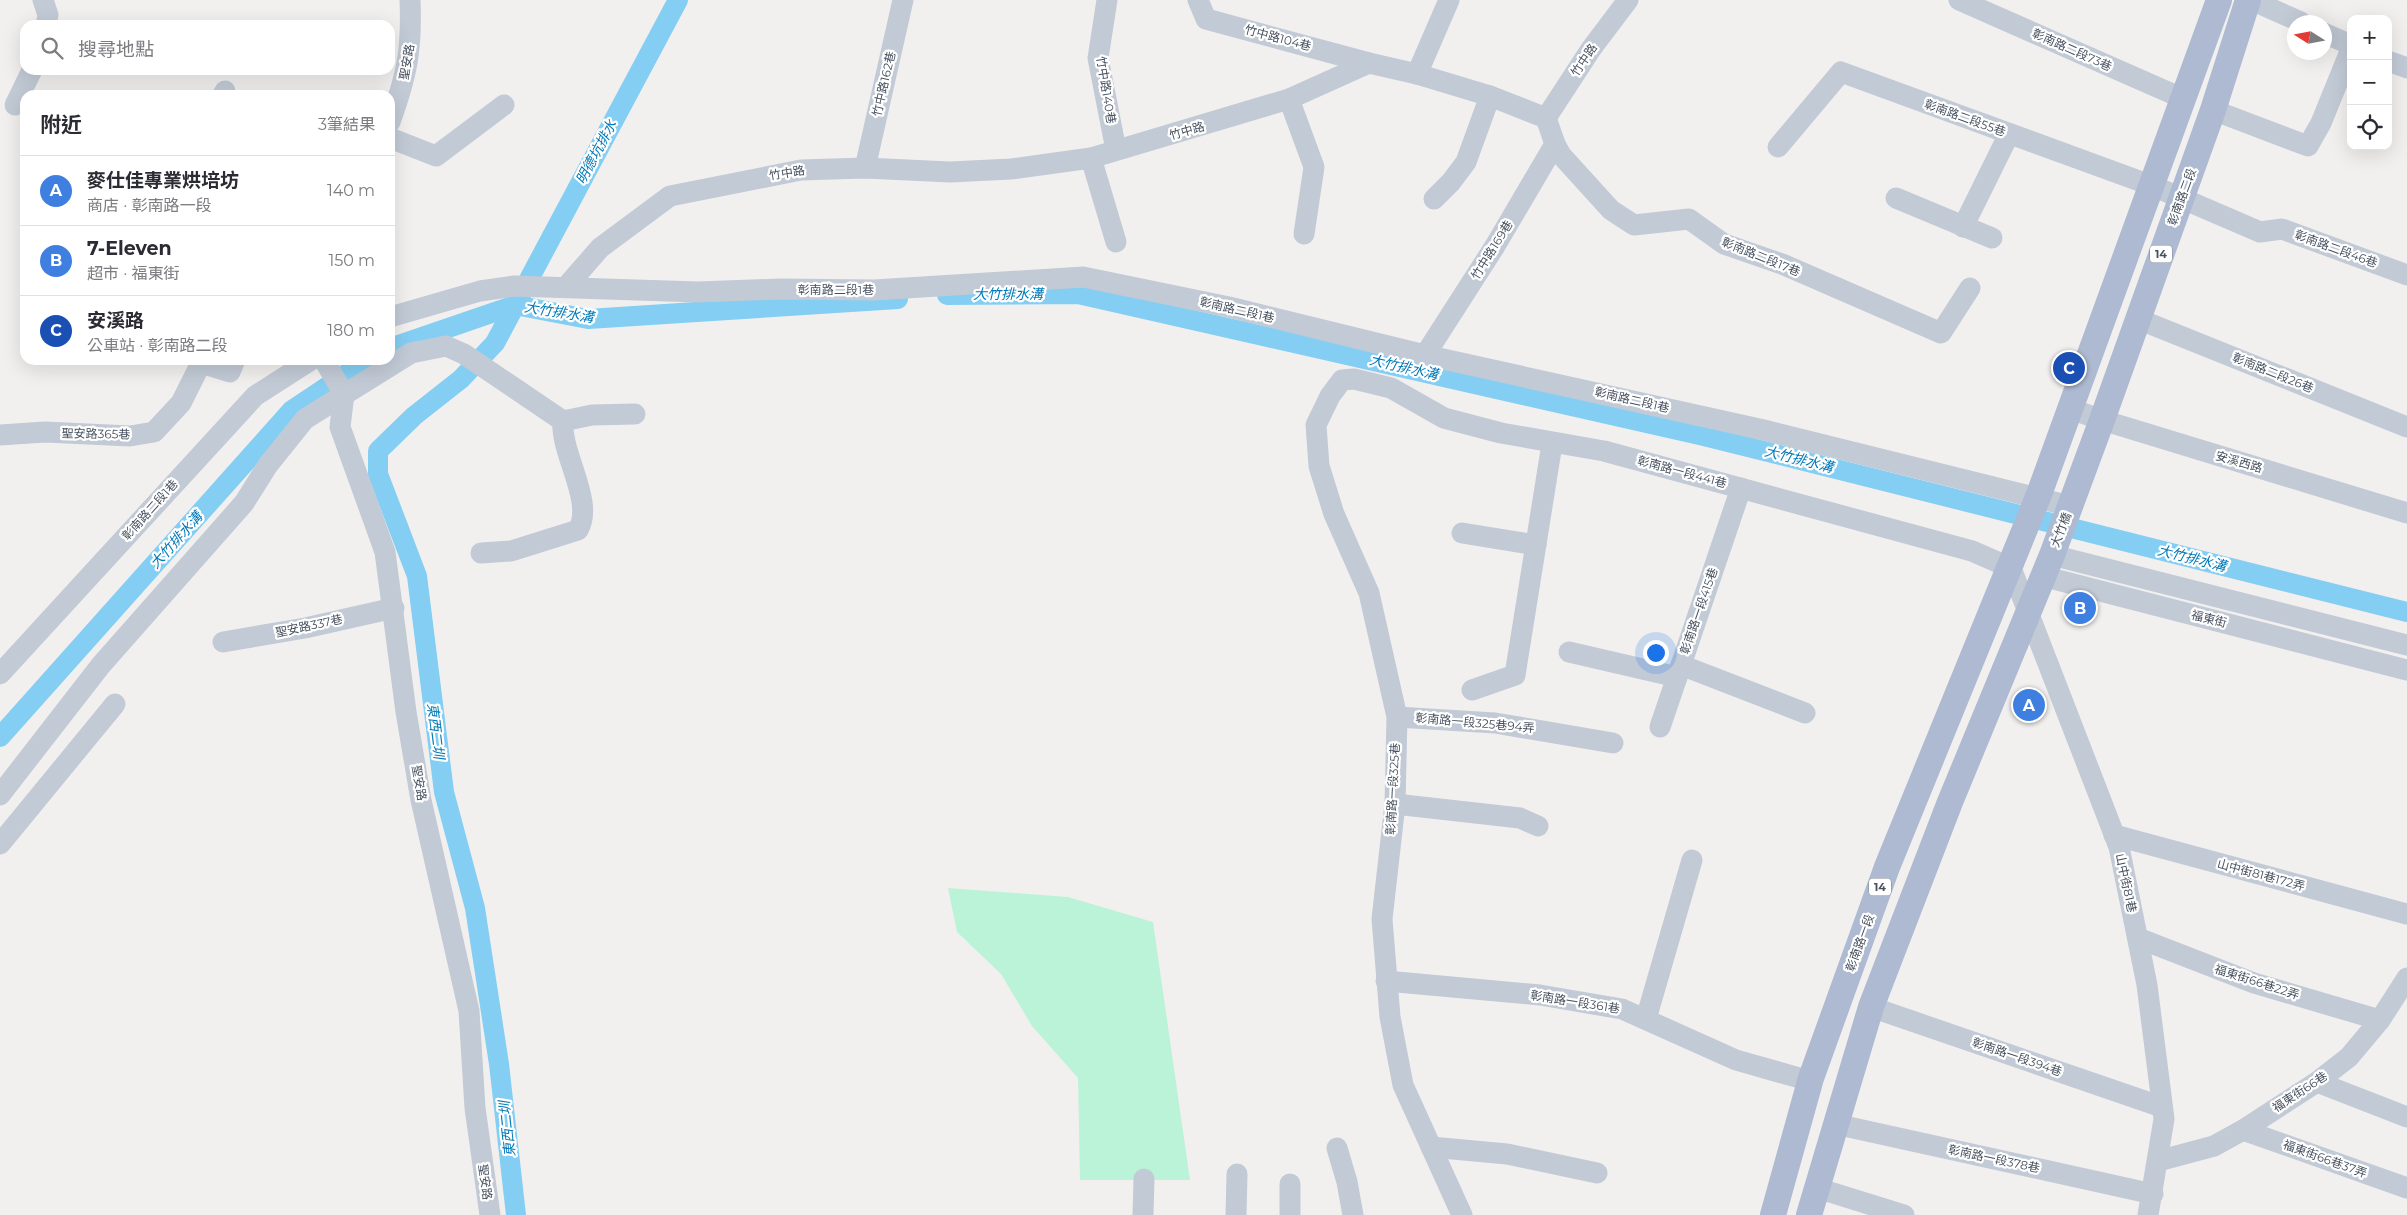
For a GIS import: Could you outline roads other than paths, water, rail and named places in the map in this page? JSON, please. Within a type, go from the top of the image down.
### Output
[{"type":"main road","name":"14","points":[[2011,568],[2153,186],[2219,0]]},
{"type":"main road","name":"彰南路二段","points":[[2070,506],[2213,110],[2249,0]]},
{"type":"main road","name":"大竹橋","points":[[2047,566],[2070,506]]},
{"type":"main road","points":[[2022,539],[2047,566]]},
{"type":"main road","name":"14","points":[[1809,1215],[1871,1007],[1950,802],[2047,566]]},
{"type":"main road","name":"福東街","points":[[2011,568],[2032,576],[2047,566]]},
{"type":"main road","name":"彰南路一段","points":[[1773,1215],[1810,1081],[1887,867],[2011,568]]},
{"type":"street","points":[[43,0],[48,15],[47,20]]},
{"type":"street","name":"聖安路","points":[[395,106],[408,65],[411,40],[410,0]]},
{"type":"street","name":"竹中路162巷","points":[[864,168],[903,0]]},
{"type":"street","name":"竹中路140巷","points":[[1107,0],[1098,58],[1116,150]]},
{"type":"street","name":"竹中路104巷","points":[[1198,0],[1206,18],[1369,63]]},
{"type":"street","points":[[1417,74],[1449,0]]},
{"type":"street","name":"竹中路","points":[[1546,118],[1591,49],[1628,0]]},
{"type":"street","name":"彰南路二段73巷","points":[[1959,0],[2184,99]]},
{"type":"street","points":[[2249,0],[2287,16]]},
{"type":"street","points":[[2332,37],[2347,43]]},
{"type":"street","points":[[2213,110],[2308,146],[2322,123],[2347,59]]},
{"type":"street","points":[[2392,62],[2407,68]]},
{"type":"street","points":[[1369,63],[1417,74],[1490,96],[1546,118]]},
{"type":"street","name":"竹中路","points":[[566,287],[600,248],[670,196],[800,170],[864,168],[950,172],[1011,169],[1091,158],[1289,99],[1369,63]]},
{"type":"street","name":"彰南路二段55巷","points":[[1778,147],[1840,72],[2153,186],[2181,199]]},
{"type":"street","points":[[22,90],[29,75]]},
{"type":"street","points":[[13,107],[20,93]]},
{"type":"street","points":[[1434,199],[1452,182],[1466,162],[1490,96]]},
{"type":"street","points":[[1289,99],[1314,167],[1304,234]]},
{"type":"street","points":[[395,140],[436,156],[504,104]]},
{"type":"street","name":"彰南路二段17巷","points":[[1546,118],[1561,155],[1611,210],[1634,224],[1689,219],[1724,244],[1782,264],[1941,333],[1970,288]]},
{"type":"street","points":[[1963,227],[2009,134]]},
{"type":"street","name":"竹中路169巷","points":[[1425,355],[1495,246],[1555,144]]},
{"type":"street","points":[[1091,158],[1116,242]]},
{"type":"street","points":[[1896,198],[1992,238]]},
{"type":"street","name":"彰南路二段46巷","points":[[2181,199],[2260,232],[2282,229],[2407,275]]},
{"type":"street","name":"彰南路二段1巷","points":[[395,316],[480,290],[514,286],[698,292],[780,289],[874,290],[1083,277],[1229,307],[1425,355],[1755,428],[2070,506]]},
{"type":"street","name":"彰南路二段26巷","points":[[2138,319],[2407,427]]},
{"type":"street","points":[[395,363],[411,353],[446,346],[464,354],[563,421],[592,415],[635,414]]},
{"type":"street","name":"聖安路365巷","points":[[0,436],[45,432],[130,436],[154,432],[181,403],[200,365]]},
{"type":"street","name":"聖安路365巷","points":[[207,365],[230,372],[233,365]]},
{"type":"street","name":"彰南路二段1巷","points":[[0,674],[255,396],[303,365]]},
{"type":"street","points":[[327,365],[344,394]]},
{"type":"street","points":[[0,795],[101,665],[244,503],[268,466],[305,419],[391,365]]},
{"type":"street","name":"彰南路一段441巷","points":[[1354,379],[1391,388],[1444,418],[1552,444],[1604,451],[1972,551],[2011,568]]},
{"type":"street","name":"彰南路一段325巷","points":[[1354,379],[1342,380],[1330,396],[1316,425],[1319,466],[1334,514],[1370,593],[1396,717],[1395,804],[1382,919],[1390,1017],[1403,1085],[1462,1215]]},
{"type":"street","name":"聖安路","points":[[344,394],[340,427],[385,552],[394,608],[406,712],[421,800],[469,1010],[475,1108],[490,1215]]},
{"type":"street","name":"安溪西路","points":[[2071,409],[2407,513]]},
{"type":"street","points":[[481,553],[511,552],[578,530],[582,523],[582,500],[562,434],[563,421]]},
{"type":"street","points":[[1472,690],[1515,675],[1552,444]]},
{"type":"street","name":"彰南路一段415巷","points":[[1741,488],[1679,671],[1806,713]]},
{"type":"street","points":[[1462,533],[1536,545]]},
{"type":"street","name":"福東街","points":[[2047,566],[2152,580],[2407,645]]},
{"type":"street","name":"福東街","points":[[2047,566],[2146,603],[2407,670]]},
{"type":"street","name":"山中街81巷","points":[[2011,568],[2119,847],[2147,985],[2164,1119],[2148,1215]]},
{"type":"street","points":[[2146,603],[2152,580]]},
{"type":"street","points":[[2217,621],[2222,598]]},
{"type":"street","name":"聖安路337巷","points":[[223,642],[305,628],[394,608]]},
{"type":"street","points":[[2340,653],[2346,630]]},
{"type":"street","points":[[1569,652],[1679,671],[1660,727]]},
{"type":"street","points":[[0,844],[116,704]]},
{"type":"street","name":"彰南路一段325巷94弄","points":[[1396,717],[1495,723],[1612,743]]},
{"type":"street","points":[[1395,804],[1520,818],[1538,826]]},
{"type":"street","name":"山中街81巷172弄","points":[[2114,835],[2407,914]]},
{"type":"street","points":[[1646,1019],[1692,860]]},
{"type":"street","name":"福東街66巷22弄","points":[[2138,938],[2254,984],[2380,1020]]},
{"type":"street","name":"福東街66巷","points":[[2158,1161],[2214,1146],[2243,1130],[2317,1082],[2349,1057],[2380,1020],[2407,978]]},
{"type":"street","name":"彰南路一段361巷","points":[[1386,980],[1540,995],[1622,1009],[1736,1060],[1810,1081]]},
{"type":"street","name":"彰南路一段394巷","points":[[1871,1007],[2162,1107]]},
{"type":"street","points":[[2317,1082],[2407,1117]]},
{"type":"street","name":"彰南路一段378巷","points":[[1835,1124],[2153,1194]]},
{"type":"street","name":"福東街66巷37弄","points":[[2243,1130],[2407,1188]]},
{"type":"street","points":[[1431,1147],[1507,1154],[1598,1173]]},
{"type":"street","points":[[1337,1148],[1347,1182],[1353,1215]]},
{"type":"street","points":[[1236,1215],[1237,1174]]},
{"type":"street","points":[[1143,1215],[1144,1179]]},
{"type":"street","points":[[1290,1184],[1290,1215]]},
{"type":"street","points":[[1817,1188],[1904,1215]]},
{"type":"waterway","name":"東西二圳","points":[[516,1215],[499,1064],[475,908],[444,792],[417,576],[378,474],[378,451],[414,416],[461,379],[495,343],[678,0]]},
{"type":"waterway","name":"大竹排水溝","points":[[947,295],[1078,294],[1704,436],[2407,612]]},
{"type":"waterway","name":"大竹排水溝","points":[[395,346],[515,305],[588,319],[898,299]]},
{"type":"waterway","name":"大竹排水溝","points":[[0,737],[292,410],[360,365]]},
{"type":"place","name":"安溪路","points":[[2069,368]]},
{"type":"place","name":"7-Eleven","points":[[2080,608]]},
{"type":"place","name":"麥仕佳專業烘培坊","points":[[2029,705]]},
{"type":"water label","name":"明德坑排水","points":[[596,152]]}]
